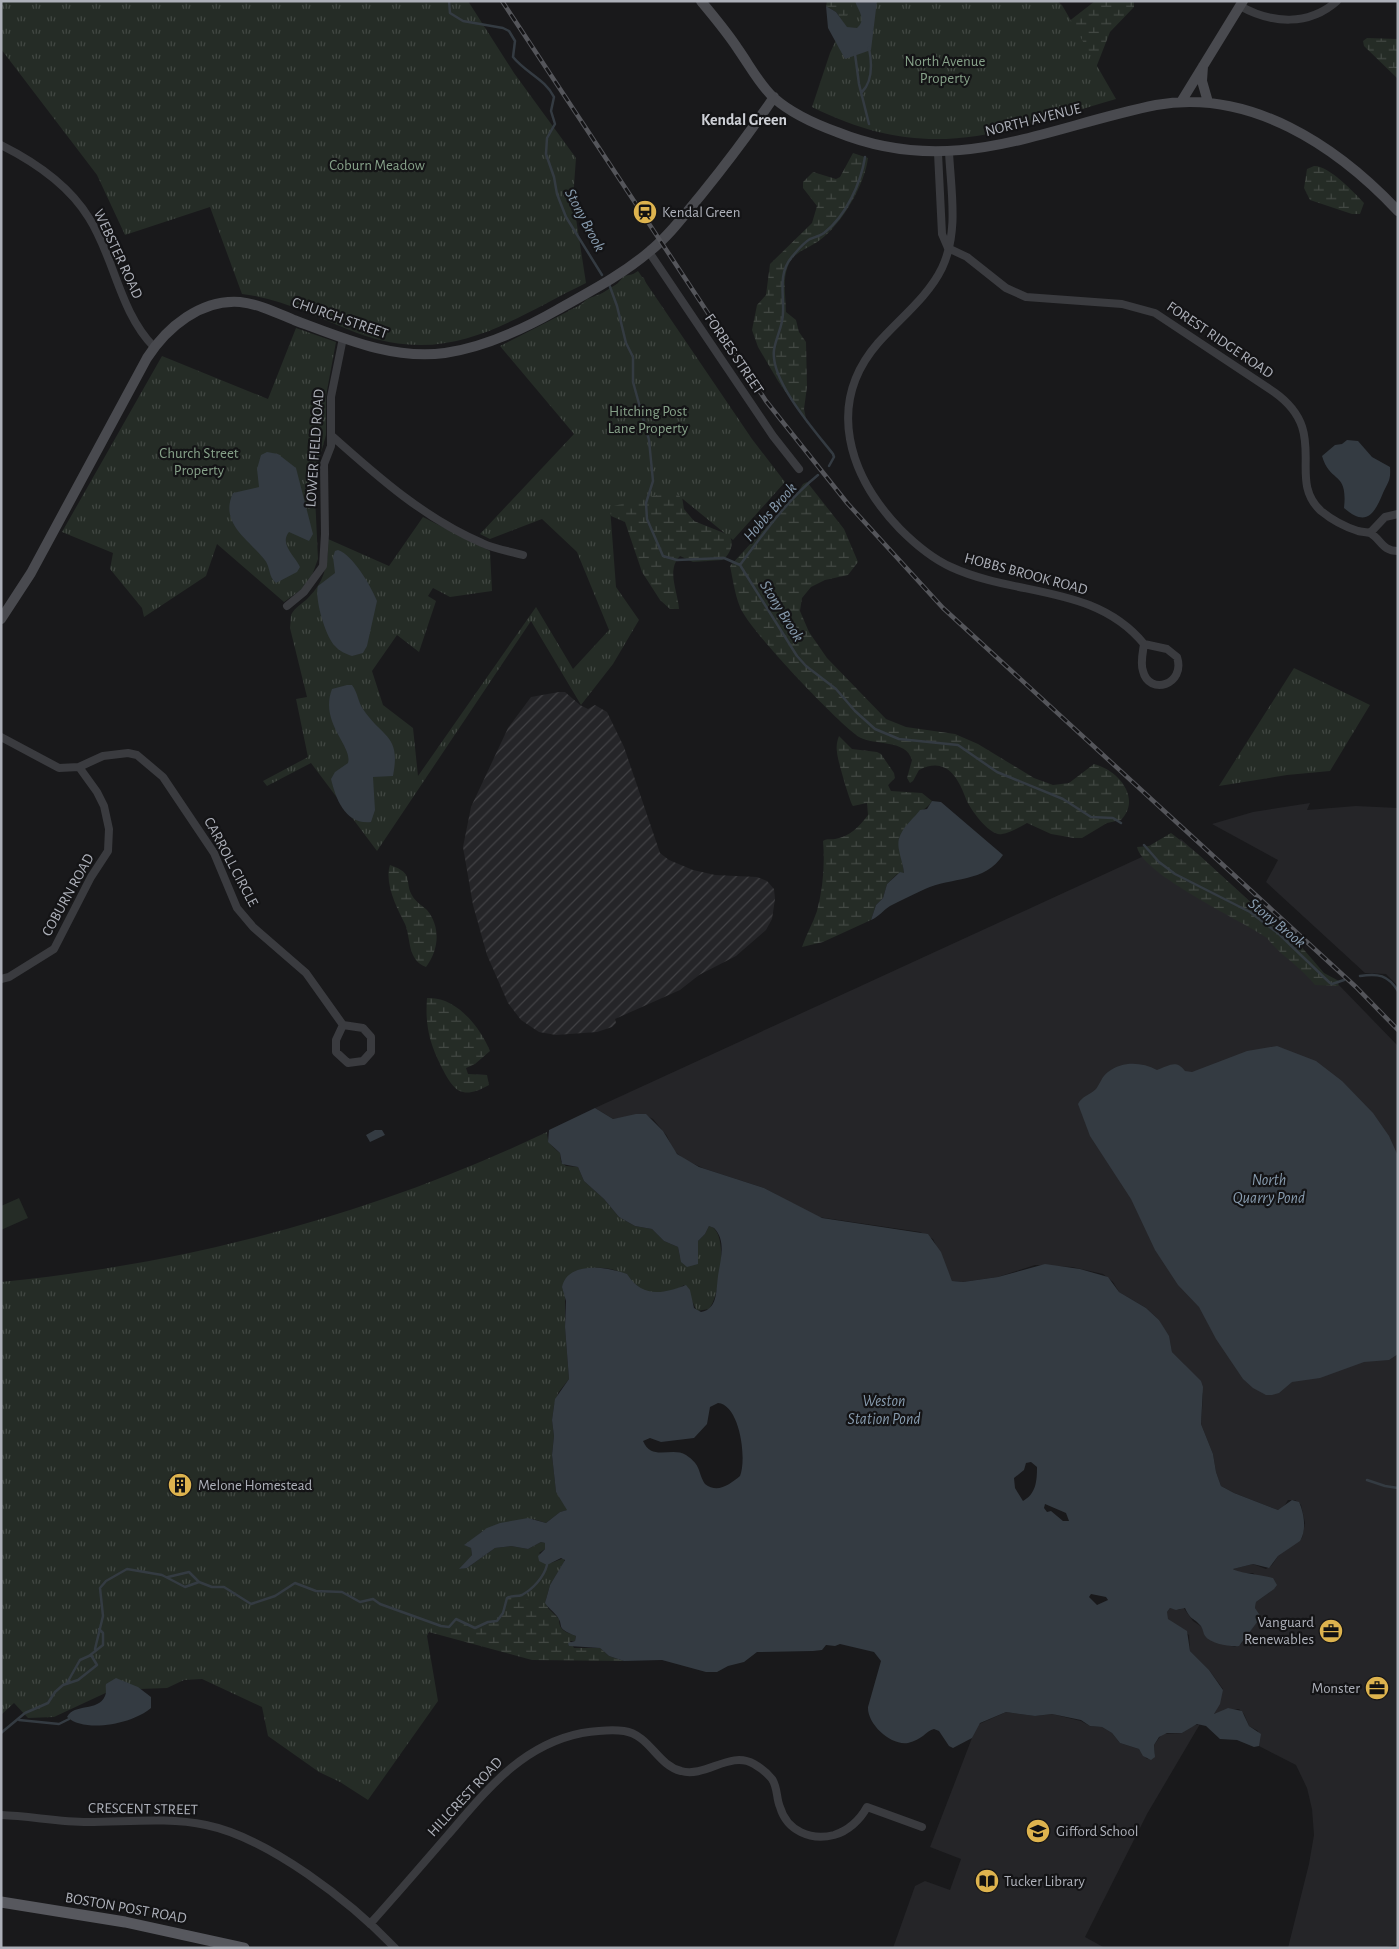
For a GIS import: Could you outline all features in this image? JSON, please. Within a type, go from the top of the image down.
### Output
[{"type":"main road","name":"BOSTON POST ROAD","points":[[1,1902],[125,1922],[244,1948]]},
{"type":"street","name":"NORTH AVENUE","points":[[701,1],[731,39],[759,81],[774,97],[810,121],[857,140],[896,149],[938,153],[988,148],[1139,108],[1182,102],[1208,102],[1256,114],[1318,142],[1362,174],[1398,211]]},
{"type":"street","points":[[1182,102],[1242,4],[1268,17],[1298,20],[1316,16],[1337,1]]},
{"type":"street","points":[[1204,64],[1202,81],[1208,102]]},
{"type":"street","name":"CHURCH STREET","points":[[1,619],[31,573],[154,347],[170,331],[196,311],[219,303],[230,302],[260,307],[343,338],[382,350],[401,353],[443,353],[467,349],[515,332],[540,320],[611,279],[649,252],[676,226],[733,155],[774,97]]},
{"type":"street","name":"WEBSTER ROAD","points":[[1,145],[46,172],[69,193],[89,218],[136,326],[154,347]]},
{"type":"street","name":"HOBBS BROOK ROAD","points":[[949,152],[952,233],[942,268],[934,281],[872,350],[855,380],[849,404],[848,429],[850,445],[862,477],[870,492],[893,521],[923,550],[940,562],[979,577],[1098,608],[1124,622],[1144,644]]},
{"type":"street","points":[[938,153],[942,234],[948,248]]},
{"type":"street","name":"FOREST RIDGE ROAD","points":[[948,248],[967,257],[1006,288],[1026,297],[1122,304],[1155,313],[1274,392],[1292,407],[1302,423],[1305,435],[1308,486],[1312,500],[1333,519],[1354,530],[1370,533],[1386,549],[1398,551]]},
{"type":"street","name":"FORBES STREET","points":[[649,252],[773,436],[799,469]]},
{"type":"street","name":"LOWER FIELD ROAD","points":[[287,606],[304,592],[323,566],[326,534],[324,464],[331,446],[331,398],[343,338]]},
{"type":"street","points":[[332,436],[383,482],[411,503],[482,543],[522,555]]},
{"type":"street","points":[[1370,533],[1386,517],[1398,514]]},
{"type":"street","points":[[1144,644],[1167,649],[1177,657],[1179,670],[1172,681],[1162,685],[1150,682],[1146,678],[1142,667],[1144,644]]},
{"type":"street","points":[[1,737],[59,768],[79,767]]},
{"type":"street","name":"CARROLL CIRCLE","points":[[79,767],[103,756],[128,752],[137,755],[163,777],[214,853],[237,908],[253,927],[306,973],[343,1025]]},
{"type":"street","name":"COBURN ROAD","points":[[1,979],[9,977],[54,949],[91,877],[108,851],[109,829],[104,806],[97,792],[79,767]]},
{"type":"street","points":[[343,1025],[360,1027],[371,1037],[371,1052],[360,1063],[345,1062],[336,1052],[336,1040],[343,1025]]},
{"type":"street","name":"HILLCREST ROAD","points":[[370,1924],[486,1791],[513,1764],[550,1742],[588,1732],[616,1730],[634,1733],[642,1738],[664,1762],[682,1772],[693,1772],[735,1760],[751,1763],[772,1779],[778,1791],[782,1815],[790,1825],[801,1834],[813,1838],[824,1838],[841,1833],[863,1815],[867,1807],[922,1828]]},
{"type":"street","name":"CRESCENT STREET","points":[[1,1814],[66,1821],[168,1821],[208,1825],[236,1835],[296,1867],[334,1894],[395,1948]]},
{"type":"shaded area","points":[[565,692],[580,705],[588,709],[595,705],[607,712],[624,747],[660,853],[669,860],[693,870],[715,875],[757,877],[767,881],[774,889],[775,899],[772,919],[766,930],[736,956],[699,975],[680,990],[615,1019],[616,1023],[612,1027],[597,1032],[556,1035],[539,1032],[521,1020],[508,1003],[487,955],[473,905],[463,847],[471,807],[508,728],[531,697]]},
{"type":"shaded area","points":[[1310,803],[1307,810],[1356,806],[1398,808],[1398,986],[1386,974],[1365,973],[1266,882],[1278,860],[1212,824],[1253,812]]},
{"type":"shaded area","points":[[1181,839],[1254,905],[1250,911],[1315,969],[1336,982],[1398,1046],[1398,1944],[1384,1948],[1288,1948],[1309,1864],[1314,1835],[1312,1809],[1307,1788],[1296,1765],[1259,1746],[1258,1731],[1249,1726],[1244,1714],[1239,1709],[1224,1710],[1214,1715],[1223,1689],[1209,1670],[1190,1651],[1189,1635],[1167,1619],[1167,1612],[1170,1608],[1179,1610],[1183,1607],[1193,1621],[1202,1627],[1205,1636],[1235,1647],[1242,1643],[1252,1627],[1260,1619],[1255,1608],[1256,1602],[1271,1591],[1253,1573],[1240,1573],[1233,1569],[1253,1564],[1266,1569],[1272,1565],[1278,1556],[1302,1538],[1305,1523],[1301,1505],[1295,1500],[1288,1500],[1283,1508],[1278,1510],[1221,1486],[1213,1454],[1201,1424],[1203,1394],[1184,1364],[1172,1352],[1170,1342],[1159,1320],[1146,1308],[1119,1292],[1113,1282],[1103,1274],[1072,1267],[1035,1265],[998,1277],[963,1282],[952,1281],[933,1239],[920,1232],[818,1217],[764,1188],[705,1169],[685,1160],[673,1150],[667,1136],[653,1119],[643,1114],[613,1119],[595,1108]]},
{"type":"shaded area","name":"Gifford School","points":[[1006,1712],[1035,1716],[1052,1714],[1081,1721],[1090,1726],[1102,1727],[1112,1733],[1120,1743],[1139,1749],[1147,1759],[1155,1754],[1154,1745],[1162,1734],[1182,1733],[1192,1726],[1200,1724],[1147,1814],[1085,1937],[1105,1948],[893,1948],[915,1886],[925,1881],[950,1890],[961,1859],[930,1847],[977,1725]]},
{"type":"green space","name":"Coburn Meadow","points":[[1,1],[468,1],[514,73],[576,158],[573,199],[586,283],[503,325],[449,342],[421,345],[390,342],[357,333],[286,304],[242,294],[210,207],[125,235],[97,175],[1,49]]},
{"type":"green space","points":[[827,1],[855,1],[846,27],[836,12],[826,6]]},
{"type":"green space","name":"North Avenue Property","points":[[854,1],[1057,1],[1062,5],[1116,99],[1036,123],[964,138],[929,139],[892,135],[854,125],[812,107],[830,53]]},
{"type":"green space","points":[[1095,1],[1134,1],[1134,7],[1110,32],[1092,78],[1068,22]]},
{"type":"green space","points":[[1367,38],[1398,39],[1398,79],[1364,46],[1363,41]]},
{"type":"green space","points":[[853,153],[868,158],[862,180],[851,203],[828,233],[794,257],[788,266],[785,277],[786,312],[796,320],[799,332],[806,342],[807,387],[804,409],[807,423],[778,381],[758,347],[752,330],[757,305],[766,295],[770,264],[812,223],[817,206],[803,188],[803,182],[813,172],[836,179],[840,177]]},
{"type":"green space","points":[[1314,166],[1333,174],[1360,198],[1364,203],[1360,214],[1352,214],[1310,200],[1304,188],[1307,169]]},
{"type":"green space","name":"Hitching Post Lane Property","points":[[638,271],[752,439],[785,482],[733,540],[673,491],[610,507],[616,587],[639,620],[613,664],[581,705],[531,621],[377,851],[311,763],[267,786],[263,781],[308,757],[296,699],[307,697],[290,628],[291,615],[314,592],[322,578],[327,563],[328,539],[389,566],[423,517],[490,551],[492,591],[450,597],[433,588],[428,596],[436,601],[419,652],[397,635],[372,671],[383,705],[413,728],[418,776],[536,607],[573,669],[609,630],[577,552],[542,519],[490,539],[480,534],[574,434],[500,346],[596,297]]},
{"type":"green space","points":[[634,274],[644,278],[649,292],[684,509],[694,521],[729,535],[732,542],[729,552],[722,560],[693,562],[680,556],[676,562],[673,574],[679,609],[670,609],[660,600],[642,572],[625,522],[611,516],[608,511],[568,311],[579,306],[587,299],[603,293],[617,284],[624,276]]},
{"type":"green space","name":"Church Street Property","points":[[296,328],[336,342],[326,396],[326,435],[319,460],[315,496],[318,559],[311,578],[302,589],[284,602],[217,544],[206,576],[144,617],[142,608],[110,569],[113,553],[62,532],[162,356],[268,399]]},
{"type":"green space","points":[[807,482],[844,529],[858,562],[848,575],[825,580],[811,587],[802,598],[800,611],[809,632],[827,658],[886,719],[906,727],[955,734],[978,744],[1034,778],[1053,785],[1069,783],[1094,764],[1103,767],[1119,779],[1128,794],[1127,812],[1121,820],[1107,823],[1082,838],[1051,834],[1027,823],[1015,830],[997,834],[986,827],[976,815],[955,776],[950,771],[944,767],[928,766],[919,770],[910,783],[907,778],[912,760],[909,753],[897,746],[859,737],[833,714],[795,675],[759,635],[740,607],[730,566],[798,492],[803,484]]},
{"type":"green space","points":[[1294,668],[1370,705],[1330,771],[1287,775],[1219,786]]},
{"type":"green space","points":[[839,736],[852,749],[881,754],[894,773],[895,778],[888,785],[891,791],[922,793],[932,801],[905,828],[900,840],[904,873],[897,874],[887,884],[883,898],[876,905],[871,920],[823,942],[802,947],[815,916],[821,894],[824,858],[823,841],[840,838],[849,833],[858,827],[868,815],[867,803],[853,806],[849,797],[838,756],[837,742]]},
{"type":"green space","points":[[1171,833],[1198,854],[1282,931],[1293,937],[1324,973],[1339,981],[1338,986],[1315,985],[1267,938],[1194,896],[1156,871],[1143,858],[1137,847],[1149,846]]},
{"type":"green space","points":[[390,865],[398,868],[406,875],[413,897],[427,910],[435,924],[436,946],[426,967],[420,964],[413,954],[405,924],[395,903],[389,880]]},
{"type":"green space","points":[[427,998],[448,1002],[466,1015],[480,1032],[490,1051],[475,1064],[466,1068],[468,1074],[487,1075],[489,1085],[471,1092],[465,1092],[454,1087],[445,1074],[431,1041],[427,1025]]},
{"type":"green space","points":[[547,1132],[550,1144],[560,1153],[561,1162],[566,1166],[578,1167],[584,1181],[604,1199],[619,1217],[635,1226],[652,1229],[664,1241],[678,1247],[680,1257],[698,1264],[698,1241],[705,1234],[709,1226],[715,1230],[721,1251],[717,1291],[709,1309],[697,1311],[684,1285],[673,1291],[659,1293],[646,1291],[635,1286],[621,1272],[594,1268],[565,1297],[569,1379],[558,1393],[554,1406],[552,1455],[556,1492],[568,1507],[567,1510],[560,1512],[546,1523],[533,1519],[483,1531],[465,1545],[471,1548],[472,1555],[460,1569],[467,1568],[495,1548],[511,1546],[528,1549],[541,1542],[545,1543],[545,1549],[539,1553],[551,1563],[564,1558],[564,1562],[550,1585],[545,1603],[508,1596],[503,1613],[497,1621],[488,1622],[475,1628],[456,1619],[449,1627],[433,1623],[427,1636],[438,1701],[368,1800],[340,1782],[319,1772],[268,1736],[262,1707],[202,1679],[184,1680],[167,1688],[112,1690],[54,1717],[28,1718],[14,1703],[1,1715],[1,1282],[142,1262],[212,1248],[281,1231],[416,1187],[482,1161]]},
{"type":"green space","points":[[19,1198],[28,1218],[1,1230],[1,1206]]},
{"type":"green space","points":[[528,1549],[548,1608],[559,1619],[562,1629],[576,1636],[575,1641],[570,1641],[574,1648],[600,1648],[609,1656],[624,1661],[532,1660],[425,1631],[322,1610]]},
{"type":"water","points":[[855,1],[877,1],[871,50],[845,59],[828,28],[826,6],[836,12],[847,27],[857,28],[862,18]]},
{"type":"water","points":[[1347,440],[1358,441],[1372,457],[1390,467],[1389,481],[1380,501],[1373,512],[1364,517],[1358,517],[1344,508],[1345,496],[1341,482],[1329,471],[1322,456],[1335,445],[1342,444]]},
{"type":"water","points":[[267,452],[278,454],[296,468],[313,534],[309,541],[289,532],[286,536],[287,545],[300,567],[297,572],[276,583],[273,581],[266,562],[237,530],[232,522],[230,513],[233,493],[259,487],[257,469],[261,455]]},
{"type":"water","points":[[338,550],[355,564],[377,601],[367,646],[363,653],[352,656],[341,651],[332,642],[319,608],[318,586],[335,573],[333,557],[335,551]]},
{"type":"water","points":[[352,685],[363,709],[388,738],[394,752],[393,776],[373,777],[375,810],[371,822],[362,822],[355,819],[344,810],[339,803],[331,779],[335,772],[348,763],[348,756],[333,723],[329,701],[332,689]]},
{"type":"water","points":[[932,801],[941,802],[1003,855],[996,864],[977,875],[925,889],[890,906],[871,920],[876,905],[883,898],[887,884],[900,872],[904,873],[899,853],[899,838],[908,823],[920,810],[927,809]]},
{"type":"water","name":"North Quarry Pond","points":[[1277,1046],[1316,1061],[1342,1081],[1373,1113],[1389,1136],[1398,1156],[1398,1354],[1389,1360],[1364,1362],[1320,1378],[1292,1382],[1279,1393],[1266,1395],[1253,1388],[1243,1379],[1216,1339],[1199,1307],[1178,1285],[1155,1250],[1131,1199],[1090,1136],[1078,1104],[1096,1089],[1106,1074],[1114,1068],[1126,1064],[1145,1065],[1157,1070],[1175,1064],[1182,1067],[1185,1071],[1192,1072],[1247,1051]]},
{"type":"water","name":"Weston Station Pond","points":[[595,1108],[613,1119],[646,1114],[663,1131],[677,1154],[699,1167],[764,1188],[822,1218],[928,1234],[941,1252],[952,1281],[963,1282],[998,1277],[1045,1264],[1080,1269],[1108,1277],[1119,1292],[1146,1308],[1159,1320],[1169,1336],[1172,1352],[1201,1381],[1203,1387],[1201,1424],[1213,1454],[1221,1486],[1278,1510],[1292,1500],[1299,1502],[1302,1511],[1304,1532],[1300,1541],[1278,1556],[1269,1568],[1253,1564],[1233,1569],[1273,1578],[1277,1585],[1256,1602],[1255,1608],[1261,1617],[1239,1646],[1221,1644],[1208,1639],[1204,1635],[1201,1626],[1185,1608],[1176,1610],[1170,1608],[1167,1612],[1168,1619],[1187,1631],[1190,1651],[1209,1670],[1223,1690],[1220,1704],[1214,1714],[1228,1708],[1242,1711],[1249,1726],[1261,1734],[1259,1746],[1254,1747],[1237,1740],[1220,1739],[1206,1726],[1197,1724],[1182,1733],[1167,1733],[1159,1737],[1154,1745],[1155,1757],[1151,1760],[1143,1756],[1139,1749],[1120,1743],[1112,1733],[1102,1727],[1090,1726],[1081,1720],[1052,1714],[1035,1716],[1006,1712],[980,1723],[972,1738],[953,1748],[949,1746],[939,1731],[934,1729],[913,1742],[901,1743],[894,1741],[881,1732],[871,1720],[869,1714],[868,1707],[881,1661],[874,1652],[840,1644],[835,1646],[826,1645],[822,1650],[813,1651],[757,1652],[744,1662],[728,1666],[717,1672],[706,1672],[662,1660],[624,1661],[609,1656],[600,1648],[569,1646],[568,1643],[575,1641],[576,1636],[562,1629],[559,1619],[545,1603],[550,1585],[565,1560],[561,1558],[547,1565],[539,1561],[538,1556],[545,1549],[545,1543],[541,1542],[528,1549],[511,1546],[495,1548],[467,1568],[459,1569],[472,1555],[471,1548],[464,1545],[487,1528],[500,1523],[528,1518],[546,1523],[560,1512],[567,1510],[556,1492],[552,1455],[554,1436],[552,1420],[555,1399],[569,1379],[565,1327],[566,1301],[562,1287],[566,1278],[580,1269],[600,1268],[627,1274],[639,1287],[654,1292],[686,1285],[690,1290],[694,1308],[701,1312],[711,1307],[715,1298],[722,1245],[714,1228],[709,1226],[705,1234],[698,1241],[698,1264],[687,1267],[681,1262],[678,1247],[664,1241],[652,1229],[635,1226],[619,1217],[604,1199],[584,1181],[578,1167],[562,1164],[560,1153],[548,1142],[549,1130]],"holes":[[[718,1403],[726,1406],[732,1413],[740,1434],[742,1446],[743,1458],[740,1476],[728,1485],[719,1488],[710,1487],[705,1484],[697,1466],[686,1455],[675,1452],[652,1451],[643,1441],[650,1438],[661,1442],[694,1438],[707,1424],[710,1407]],[[1031,1462],[1037,1467],[1037,1477],[1031,1495],[1023,1501],[1015,1488],[1014,1478],[1024,1470],[1026,1463]],[[1045,1504],[1066,1513],[1069,1521],[1063,1521],[1051,1511],[1047,1512],[1044,1508]],[[1091,1594],[1106,1597],[1108,1600],[1097,1605],[1089,1597]]]},
{"type":"water","points":[[375,1130],[382,1130],[385,1135],[370,1142],[366,1135]]},
{"type":"water","points":[[116,1678],[138,1687],[151,1697],[151,1708],[133,1718],[110,1725],[86,1725],[75,1722],[67,1717],[75,1710],[92,1706],[102,1701],[106,1694],[106,1684]]},
{"type":"waterway","name":"Stony Brook","points":[[449,1],[450,13],[463,21],[503,28],[509,31],[515,41],[513,57],[546,85],[554,97],[551,111],[555,124],[547,138],[546,154],[554,177],[557,194],[566,217],[602,275]]},
{"type":"waterway","points":[[862,92],[866,88],[871,72],[869,48]]},
{"type":"waterway","name":"Hobbs Brook","points":[[855,54],[859,84],[869,124]]},
{"type":"waterway","name":"Hobbs Brook","points":[[829,466],[834,457],[833,454],[805,419],[786,390],[779,376],[774,350],[783,318],[782,284],[787,264],[800,247],[810,239],[824,233],[839,218],[856,188],[865,157]]},
{"type":"waterway","name":"Stony Brook","points":[[609,284],[617,306],[626,343],[633,357],[633,382],[649,440],[653,481],[646,503],[647,519],[663,556],[677,560],[724,558],[740,565],[797,656],[806,666],[836,689],[855,711],[875,729],[899,739],[958,745],[997,772],[1063,799],[1091,817],[1113,818],[1121,823]]},
{"type":"waterway","name":"Hobbs Brook","points":[[740,565],[786,506],[818,475]]},
{"type":"waterway","name":"Stony Brook","points":[[1144,845],[1159,862],[1175,874],[1250,912],[1279,934],[1330,983],[1344,980]]},
{"type":"waterway","name":"Stony Brook","points":[[1360,976],[1382,976],[1390,981],[1398,991]]},
{"type":"waterway","points":[[1367,1480],[1398,1488]]},
{"type":"waterway","points":[[168,1577],[189,1572],[199,1582],[212,1587],[224,1587],[251,1604],[275,1596],[295,1583],[316,1591],[342,1592],[360,1602],[373,1599],[380,1604],[441,1626],[449,1627],[456,1619],[475,1628],[488,1622],[497,1621],[503,1613],[507,1598],[522,1595],[530,1589],[541,1578],[547,1565]]},
{"type":"waterway","points":[[95,1649],[103,1616],[100,1588],[106,1581],[127,1569],[162,1575],[185,1587],[199,1582]]},
{"type":"waterway","points":[[67,1683],[80,1660],[89,1656],[103,1645],[103,1633],[99,1629]]},
{"type":"waterway","points":[[1,1733],[25,1713],[48,1703],[55,1692],[63,1685],[78,1680],[97,1665],[91,1655]]},
{"type":"waterway","points":[[19,1720],[59,1724],[69,1719]]},
{"type":"railway","points":[[502,1],[766,401],[848,504],[943,608],[1356,987],[1398,1030]]},
{"type":"place","name":"Kendal Green","points":[[645,212]]},
{"type":"place","name":"Melone Homestead","points":[[180,1485]]},
{"type":"place","name":"Vanguard Renewables","points":[[1331,1631]]},
{"type":"place","name":"Monster","points":[[1377,1688]]},
{"type":"place","name":"Gifford School","points":[[1038,1831]]},
{"type":"place","name":"Tucker Library","points":[[987,1881]]},
{"type":"district","name":"Kendal Green","points":[[744,120]]}]
